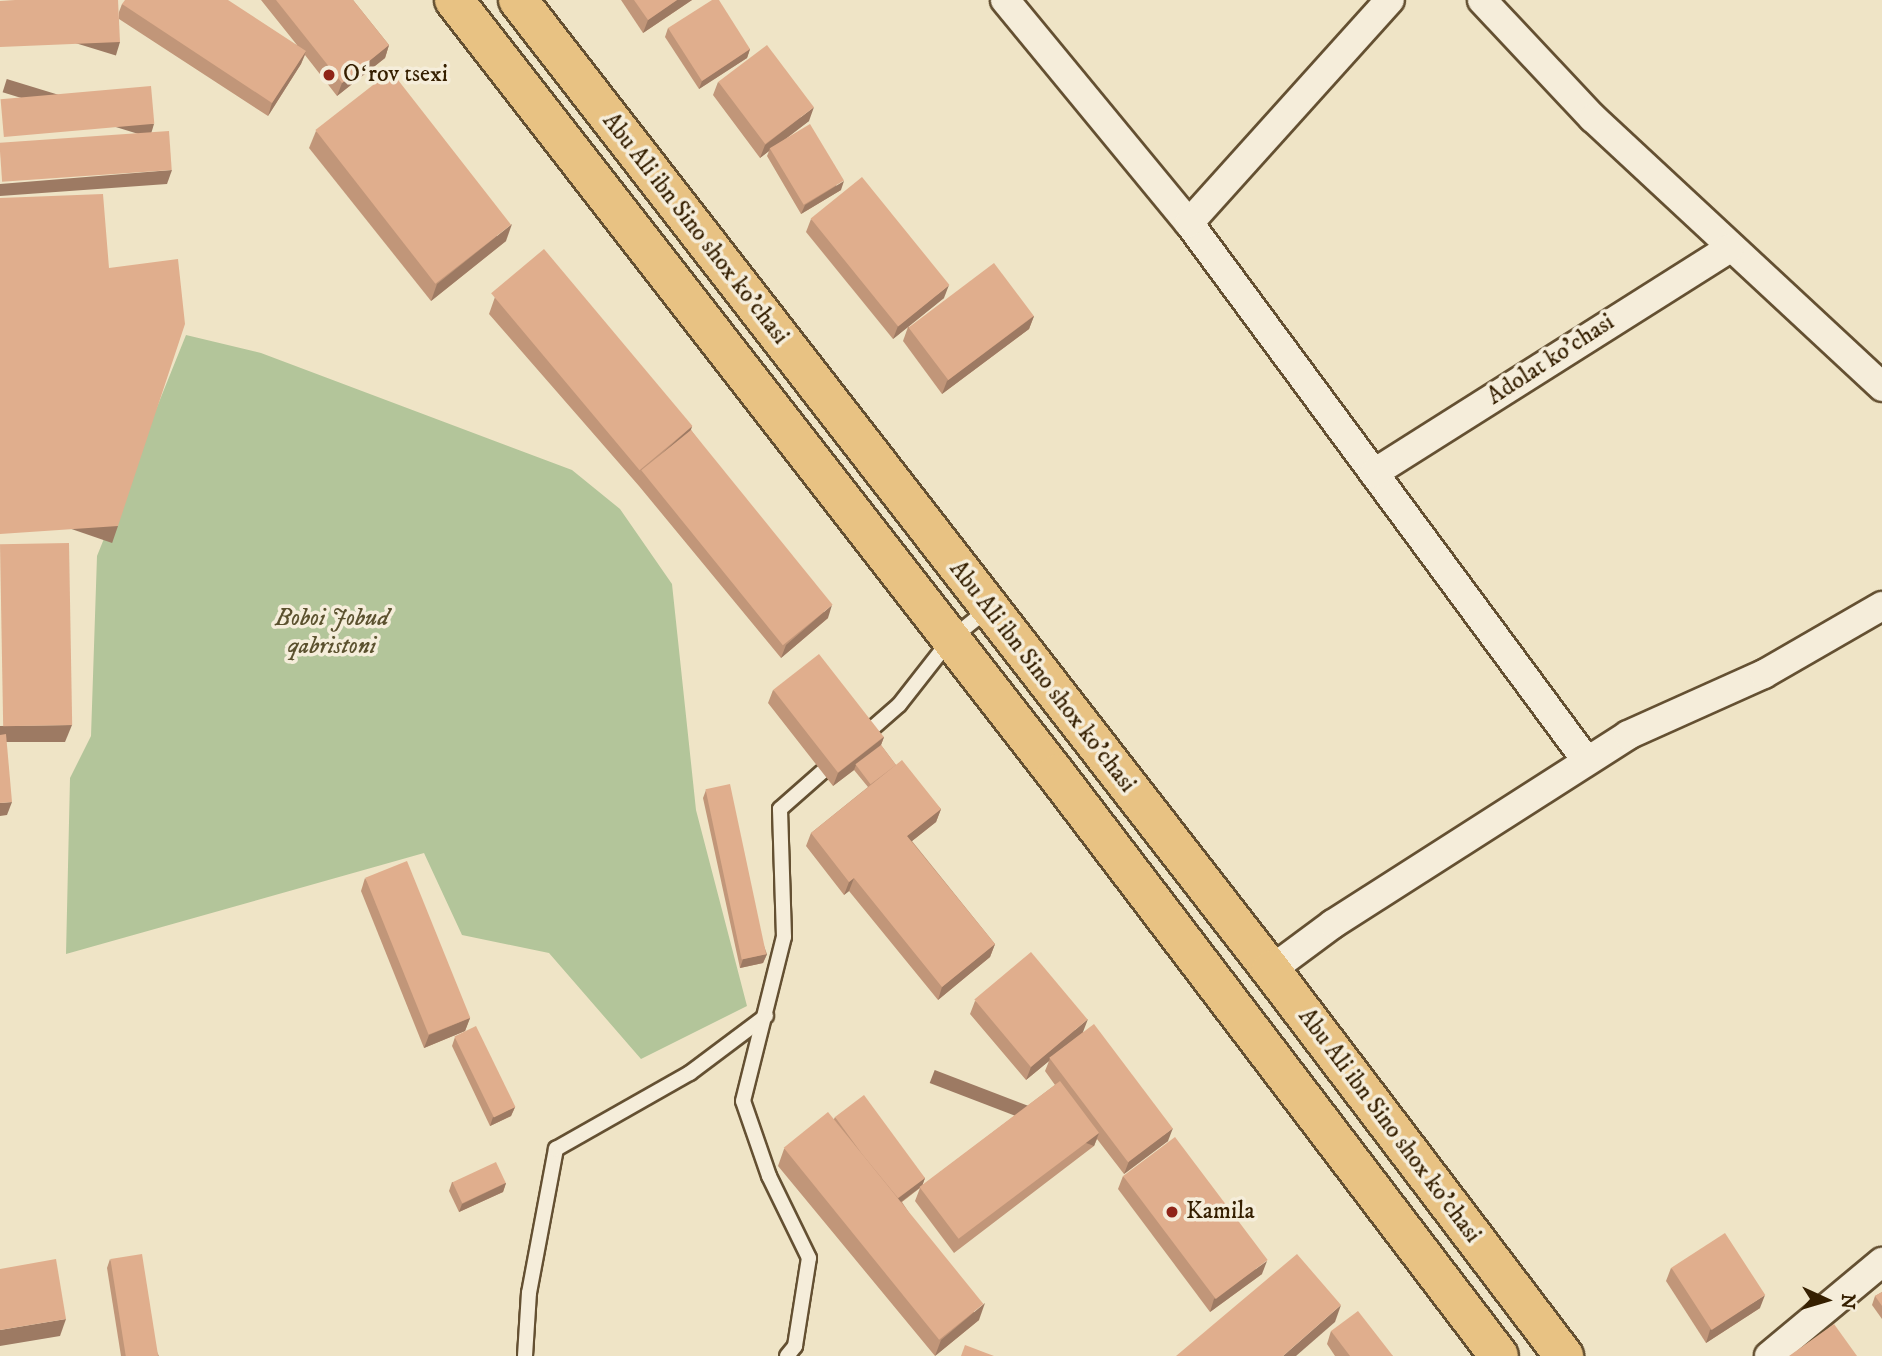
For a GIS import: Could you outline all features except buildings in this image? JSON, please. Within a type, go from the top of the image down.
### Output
[{"type":"main road","name":"Abu Ali ibn Sino shox ko'chasi","points":[[454,0],[950,639],[1499,1356]]},
{"type":"main road","name":"Abu Ali ibn Sino shox ko'chasi","points":[[518,0],[988,610],[1270,970],[1564,1356]]},
{"type":"street","points":[[1005,0],[1189,223],[1586,761]]},
{"type":"street","points":[[1189,223],[1390,0]]},
{"type":"street","points":[[1482,0],[1593,118],[1729,249],[1882,387]]},
{"type":"street","name":"Adolat ko'chasi","points":[[1374,473],[1729,249]]},
{"type":"street","points":[[1270,970],[1333,924],[1628,735],[1764,674],[1882,606]]},
{"type":"street","points":[[1769,1356],[1882,1262]]},
{"type":"lane","points":[[868,732],[899,705],[950,639],[988,610]]},
{"type":"lane","points":[[787,1356],[795,1346],[809,1258],[769,1176],[743,1101],[784,937],[780,809],[822,772]]},
{"type":"lane","points":[[525,1356],[529,1293],[556,1149],[690,1073],[766,1016]]},
{"type":"green space","name":"Boboi Jobud qabristoni","points":[[186,335],[261,353],[572,470],[620,509],[672,584],[696,810],[747,1006],[641,1059],[549,953],[462,935],[424,853],[66,954],[70,778],[91,736],[97,556]]},
{"type":"place","name":"Oʻrov tsexi","points":[[329,75]]},
{"type":"place","name":"Kamila","points":[[1172,1212]]}]
